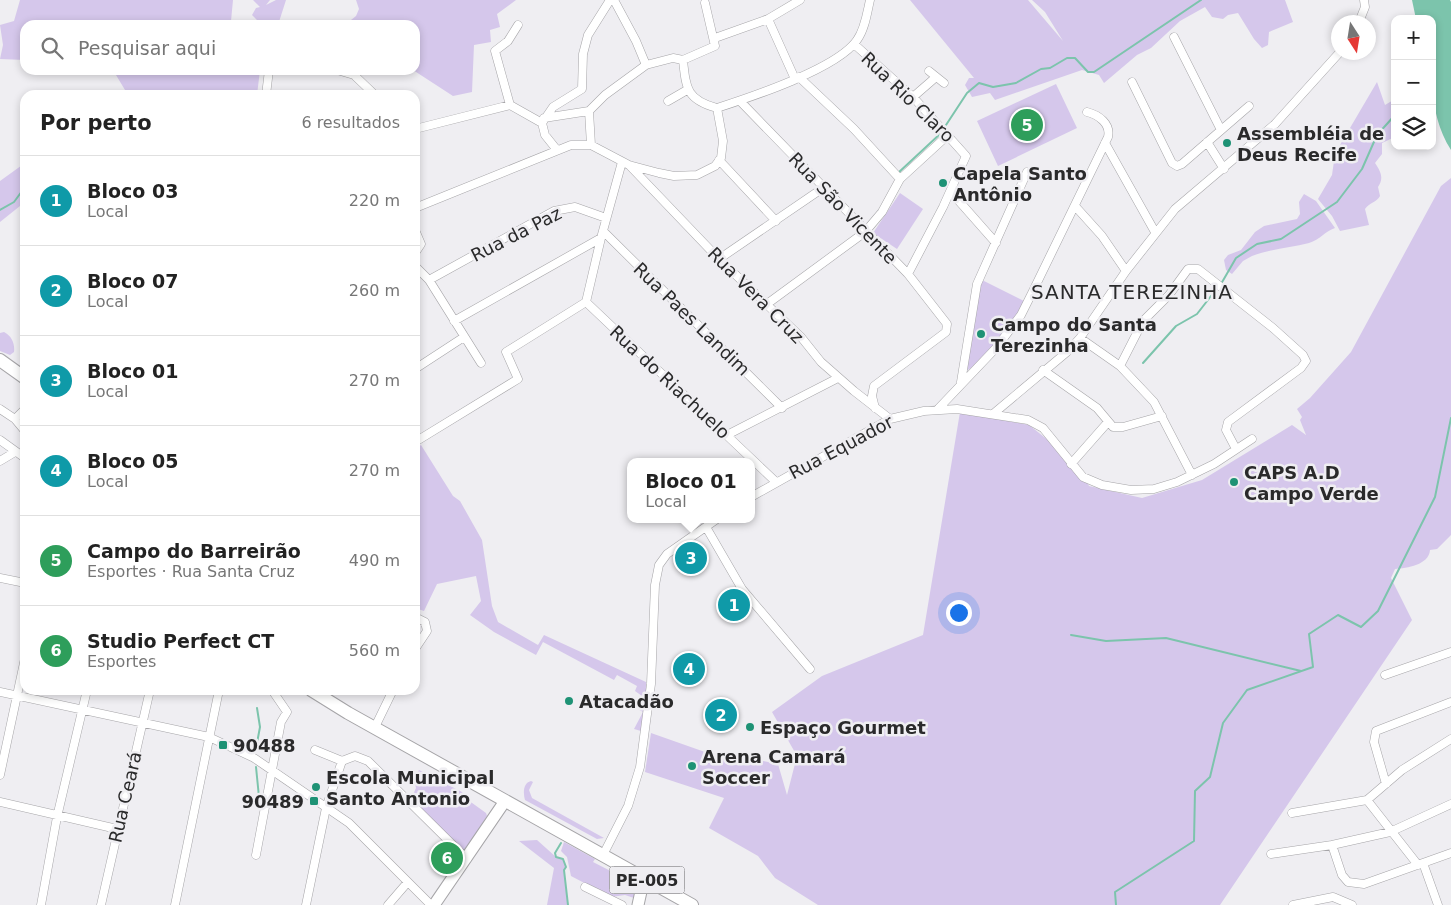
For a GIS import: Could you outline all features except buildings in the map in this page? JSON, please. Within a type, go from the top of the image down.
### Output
[{"type":"main road","points":[[0,360],[20,374]]},
{"type":"main road","name":"PE-005","points":[[320,695],[692,905]]},
{"type":"street","points":[[558,150],[545,135],[543,120],[553,107],[582,89],[583,54],[588,35],[610,0]]},
{"type":"street","points":[[614,0],[636,41],[646,65]]},
{"type":"street","points":[[715,41],[768,19],[800,0]]},
{"type":"street","points":[[682,60],[687,90],[703,104],[718,108],[740,101],[775,89],[839,56],[854,44],[863,28],[870,0]]},
{"type":"street","points":[[420,128],[510,105],[543,120],[590,111],[605,96],[646,65],[673,58],[682,60],[715,46],[705,3]]},
{"type":"street","points":[[768,19],[797,78],[854,129],[900,179]]},
{"type":"street","points":[[510,105],[496,52],[512,36],[518,25]]},
{"type":"street","points":[[1174,37],[1221,130]]},
{"type":"street","name":"Rua Rio Claro","points":[[854,44],[914,97],[962,149],[966,159],[950,192]]},
{"type":"street","points":[[672,49],[673,58]]},
{"type":"street","points":[[993,414],[1043,370],[1067,352],[1080,338],[1126,271],[1175,209],[1275,124],[1333,60]]},
{"type":"street","points":[[929,71],[944,83]]},
{"type":"street","points":[[267,90],[268,75]]},
{"type":"street","points":[[354,75],[370,90]]},
{"type":"street","points":[[914,97],[936,77]]},
{"type":"street","points":[[1132,82],[1172,163],[1176,166],[1182,164],[1249,106]]},
{"type":"street","points":[[668,102],[687,90]]},
{"type":"street","name":"Rua São Vicente","points":[[740,101],[865,232],[908,274],[948,324],[946,332],[874,386],[872,396],[875,408]]},
{"type":"street","points":[[420,206],[497,177],[571,145],[591,146],[626,163],[674,176],[687,176],[706,171],[715,166],[719,160],[723,141],[718,108]]},
{"type":"street","points":[[590,111],[591,146]]},
{"type":"street","points":[[936,410],[961,382],[996,348],[1021,315],[1110,131],[1096,116],[1087,112]]},
{"type":"street","points":[[767,304],[865,232],[882,212],[900,179],[948,135]]},
{"type":"street","points":[[1207,142],[1224,168]]},
{"type":"street","points":[[1105,144],[1155,232]]},
{"type":"street","points":[[719,160],[776,221]]},
{"type":"street","points":[[420,439],[518,379],[506,352],[586,302],[606,218],[626,163]]},
{"type":"street","name":"Rua Vera Cruz","points":[[626,163],[838,378],[890,419]]},
{"type":"street","points":[[961,382],[977,284],[1027,172]]},
{"type":"street","points":[[719,259],[823,188]]},
{"type":"street","points":[[908,274],[950,192],[996,243]]},
{"type":"street","points":[[1074,206],[1102,236],[1126,271]]},
{"type":"street","name":"Rua da Paz","points":[[429,280],[554,211],[575,207],[606,218]]},
{"type":"street","points":[[454,321],[602,235]]},
{"type":"street","name":"Rua Paes Landim","points":[[602,235],[782,408]]},
{"type":"street","points":[[1120,366],[1143,321],[1169,295],[1191,268],[1198,269],[1240,301],[1303,355],[1306,361],[1301,368],[1228,422],[1226,430],[1236,450]]},
{"type":"street","points":[[420,271],[429,280],[481,363]]},
{"type":"street","name":"Rua do Riachuelo","points":[[586,302],[751,458]]},
{"type":"street","points":[[420,366],[464,337]]},
{"type":"street","points":[[1080,338],[1120,366],[1154,402],[1192,475]]},
{"type":"street","points":[[1043,370],[1097,408],[1112,427],[1123,427],[1162,416]]},
{"type":"street","points":[[727,435],[838,378]]},
{"type":"street","points":[[0,409],[15,419],[20,425]]},
{"type":"street","name":"Rua Equador","points":[[755,495],[890,419],[936,410],[957,409],[993,414],[1036,424],[1052,439],[1071,464],[1090,480],[1130,490],[1154,489],[1192,475],[1252,439]]},
{"type":"street","points":[[15,419],[20,414]]},
{"type":"street","points":[[1071,464],[1108,422]]},
{"type":"street","points":[[0,440],[20,455]]},
{"type":"street","points":[[0,460],[15,452]]},
{"type":"street","name":"Rua do Riachuelo","points":[[755,462],[776,482]]},
{"type":"street","points":[[603,855],[628,806],[640,767],[651,684],[655,585],[659,565],[667,554],[712,523]]},
{"type":"street","points":[[706,527],[742,589],[810,669]]},
{"type":"street","points":[[0,578],[20,582]]},
{"type":"street","points":[[420,620],[425,622],[427,631],[420,642]]},
{"type":"street","points":[[1385,675],[1451,652]]},
{"type":"street","points":[[0,774],[20,682]]},
{"type":"street","points":[[0,692],[209,737],[241,750],[365,837],[407,883],[432,905],[467,859],[505,801]]},
{"type":"street","points":[[41,905],[57,817],[86,695]]},
{"type":"street","name":"Rua Ceará","points":[[101,905],[149,695]]},
{"type":"street","points":[[175,905],[219,695]]},
{"type":"street","points":[[256,855],[280,722],[287,709],[274,695]]},
{"type":"street","points":[[375,727],[391,695]]},
{"type":"street","points":[[1386,784],[1374,742],[1376,731],[1451,702]]},
{"type":"street","points":[[1292,813],[1366,800],[1402,770],[1451,739]]},
{"type":"street","points":[[315,750],[342,761],[355,756],[368,761],[467,859]]},
{"type":"street","points":[[306,905],[326,808],[342,761]]},
{"type":"street","points":[[1366,800],[1390,832],[1420,864],[1438,905]]},
{"type":"street","points":[[0,802],[57,817],[117,829]]},
{"type":"street","points":[[1271,854],[1332,845],[1390,832],[1451,804]]},
{"type":"street","points":[[1332,845],[1342,875],[1348,882],[1356,884],[1364,884],[1451,853]]},
{"type":"street","points":[[638,905],[644,878]]},
{"type":"street","points":[[388,905],[407,883]]},
{"type":"street","points":[[585,887],[622,905]]},
{"type":"street","points":[[1293,905],[1333,897],[1352,905]]},
{"type":"shaded area","points":[[20,0],[233,0],[231,20],[20,20],[20,60],[0,59],[3,45],[0,25],[14,21]]},
{"type":"shaded area","points":[[253,0],[270,0],[266,5],[276,0],[286,0],[280,20],[257,20],[252,15],[256,8],[260,7]]},
{"type":"shaded area","points":[[356,0],[516,0],[497,14],[500,27],[490,30],[491,42],[474,45],[472,92],[453,96],[420,75],[420,20],[351,20],[356,16],[359,9]]},
{"type":"shaded area","points":[[910,0],[1028,0],[1063,41],[1045,12],[1032,0],[1285,0],[1293,22],[1269,32],[1268,45],[1262,48],[1254,39],[1238,13],[1228,15],[1223,19],[1212,17],[1205,7],[1180,21],[1151,48],[1137,55],[1104,83],[1099,75],[1082,70],[995,100],[990,93],[972,97],[965,85],[969,78],[974,78]]},
{"type":"shaded area","points":[[1412,0],[1450,0],[1451,2],[1451,150],[1443,135],[1436,114],[1436,15],[1415,15]]},
{"type":"shaded area","points":[[116,75],[259,75],[258,90],[125,90]]},
{"type":"shaded area","points":[[1377,82],[1385,105],[1391,101],[1391,139],[1382,143],[1382,154],[1375,163],[1381,175],[1378,187],[1380,196],[1365,209],[1369,225],[1340,231],[1332,216],[1318,199],[1332,175],[1334,161],[1340,145]]},
{"type":"shaded area","points":[[1056,84],[1077,128],[998,166],[977,121]]},
{"type":"shaded area","points":[[20,167],[20,206],[0,222],[0,181]]},
{"type":"shaded area","points":[[1451,178],[1451,535],[1437,549],[1430,550],[1429,555],[1422,562],[1411,567],[1395,569],[1391,578],[1412,620],[1220,905],[818,905],[775,878],[758,856],[709,828],[724,798],[645,772],[651,733],[739,764],[743,757],[778,764],[787,795],[797,756],[772,712],[822,676],[923,635],[960,412],[1029,425],[1078,464],[1089,486],[1142,498],[1202,480],[1292,425],[1306,435],[1300,420],[1302,417],[1297,409],[1310,398],[1351,352],[1441,186]]},
{"type":"shaded area","points":[[900,193],[923,209],[897,249],[873,233]]},
{"type":"shaded area","points":[[1304,194],[1316,201],[1335,228],[1309,243],[1252,256],[1243,261],[1232,274],[1226,270],[1224,260],[1228,255],[1241,250],[1255,232],[1264,226],[1297,219],[1300,214],[1299,202]]},
{"type":"shaded area","points":[[982,280],[1024,301],[1014,321],[1000,341],[984,358],[966,371],[977,294]]},
{"type":"shaded area","points":[[4,332],[11,338],[14,346],[14,352],[10,355],[0,351],[0,333]]},
{"type":"shaded area","points":[[420,446],[453,496],[460,501],[482,540],[492,606],[498,622],[538,645],[544,635],[646,682],[647,693],[641,731],[634,729],[643,712],[636,708],[642,696],[635,691],[637,686],[617,675],[614,680],[543,642],[536,655],[494,632],[470,615],[481,601],[476,576],[437,584],[424,611],[420,610]]},
{"type":"shaded area","points":[[419,770],[462,792],[468,800],[486,813],[487,816],[465,851],[411,799],[416,788],[414,779]]},
{"type":"shaded area","points":[[531,781],[533,782],[529,790],[532,798],[604,838],[597,839],[525,800],[525,786]]},
{"type":"shaded area","points":[[537,840],[556,857],[563,859],[566,867],[564,870],[568,905],[547,905],[554,868],[519,841]]},
{"type":"shaded area","points":[[564,842],[595,859],[593,862],[634,883],[636,889],[634,898],[625,895],[611,897],[571,876],[567,857],[561,851]]},
{"type":"waterway","points":[[946,125],[967,93],[979,83],[993,87],[1016,83],[1041,69],[1050,68],[1067,58],[1075,58],[1088,72],[1094,72],[1201,0]]},
{"type":"waterway","points":[[1221,284],[1236,258],[1257,244],[1281,239],[1337,202],[1362,169],[1377,135],[1391,119]]},
{"type":"waterway","points":[[898,173],[940,134]]},
{"type":"waterway","points":[[0,210],[14,202],[20,194]]},
{"type":"waterway","points":[[1143,363],[1176,326],[1197,314],[1218,287]]},
{"type":"waterway","points":[[1116,905],[1115,892],[1194,841],[1195,791],[1210,777],[1223,723],[1247,690],[1313,667],[1309,634],[1338,615],[1361,627],[1378,611],[1435,497],[1451,418]]},
{"type":"waterway","points":[[1071,635],[1106,641],[1166,638],[1301,671]]},
{"type":"waterway","points":[[257,708],[260,727],[257,743]]},
{"type":"waterway","points":[[256,767],[259,797]]},
{"type":"waterway","points":[[561,843],[555,853],[556,857],[563,859],[566,867],[564,870],[568,905]]},
{"type":"place","name":"Campo do Barreirão","points":[[1027,125]]},
{"type":"place","name":"Assembléia de Deus Recife","points":[[1227,143]]},
{"type":"place","name":"Capela Santo Antônio","points":[[943,183]]},
{"type":"place","name":"Campo do Santa Terezinha","points":[[981,334]]},
{"type":"place","name":"CAPS A.D Campo Verde","points":[[1234,482]]},
{"type":"place","name":"Bloco 01","points":[[691,558]]},
{"type":"place","name":"Bloco 03","points":[[734,605]]},
{"type":"place","name":"Bloco 05","points":[[689,669]]},
{"type":"place","name":"Atacadão","points":[[569,701]]},
{"type":"place","name":"Bloco 07","points":[[721,715]]},
{"type":"place","name":"Espaço Gourmet","points":[[750,727]]},
{"type":"place","name":"90488","points":[[223,745]]},
{"type":"place","name":"Arena Camará Soccer","points":[[692,766]]},
{"type":"place","name":"Escola Municipal Santo Antonio","points":[[316,787]]},
{"type":"place","name":"90489","points":[[314,801]]},
{"type":"place","name":"Studio Perfect CT","points":[[447,858]]},
{"type":"district","name":"SANTA TEREZINHA","points":[[1132,292]]}]
